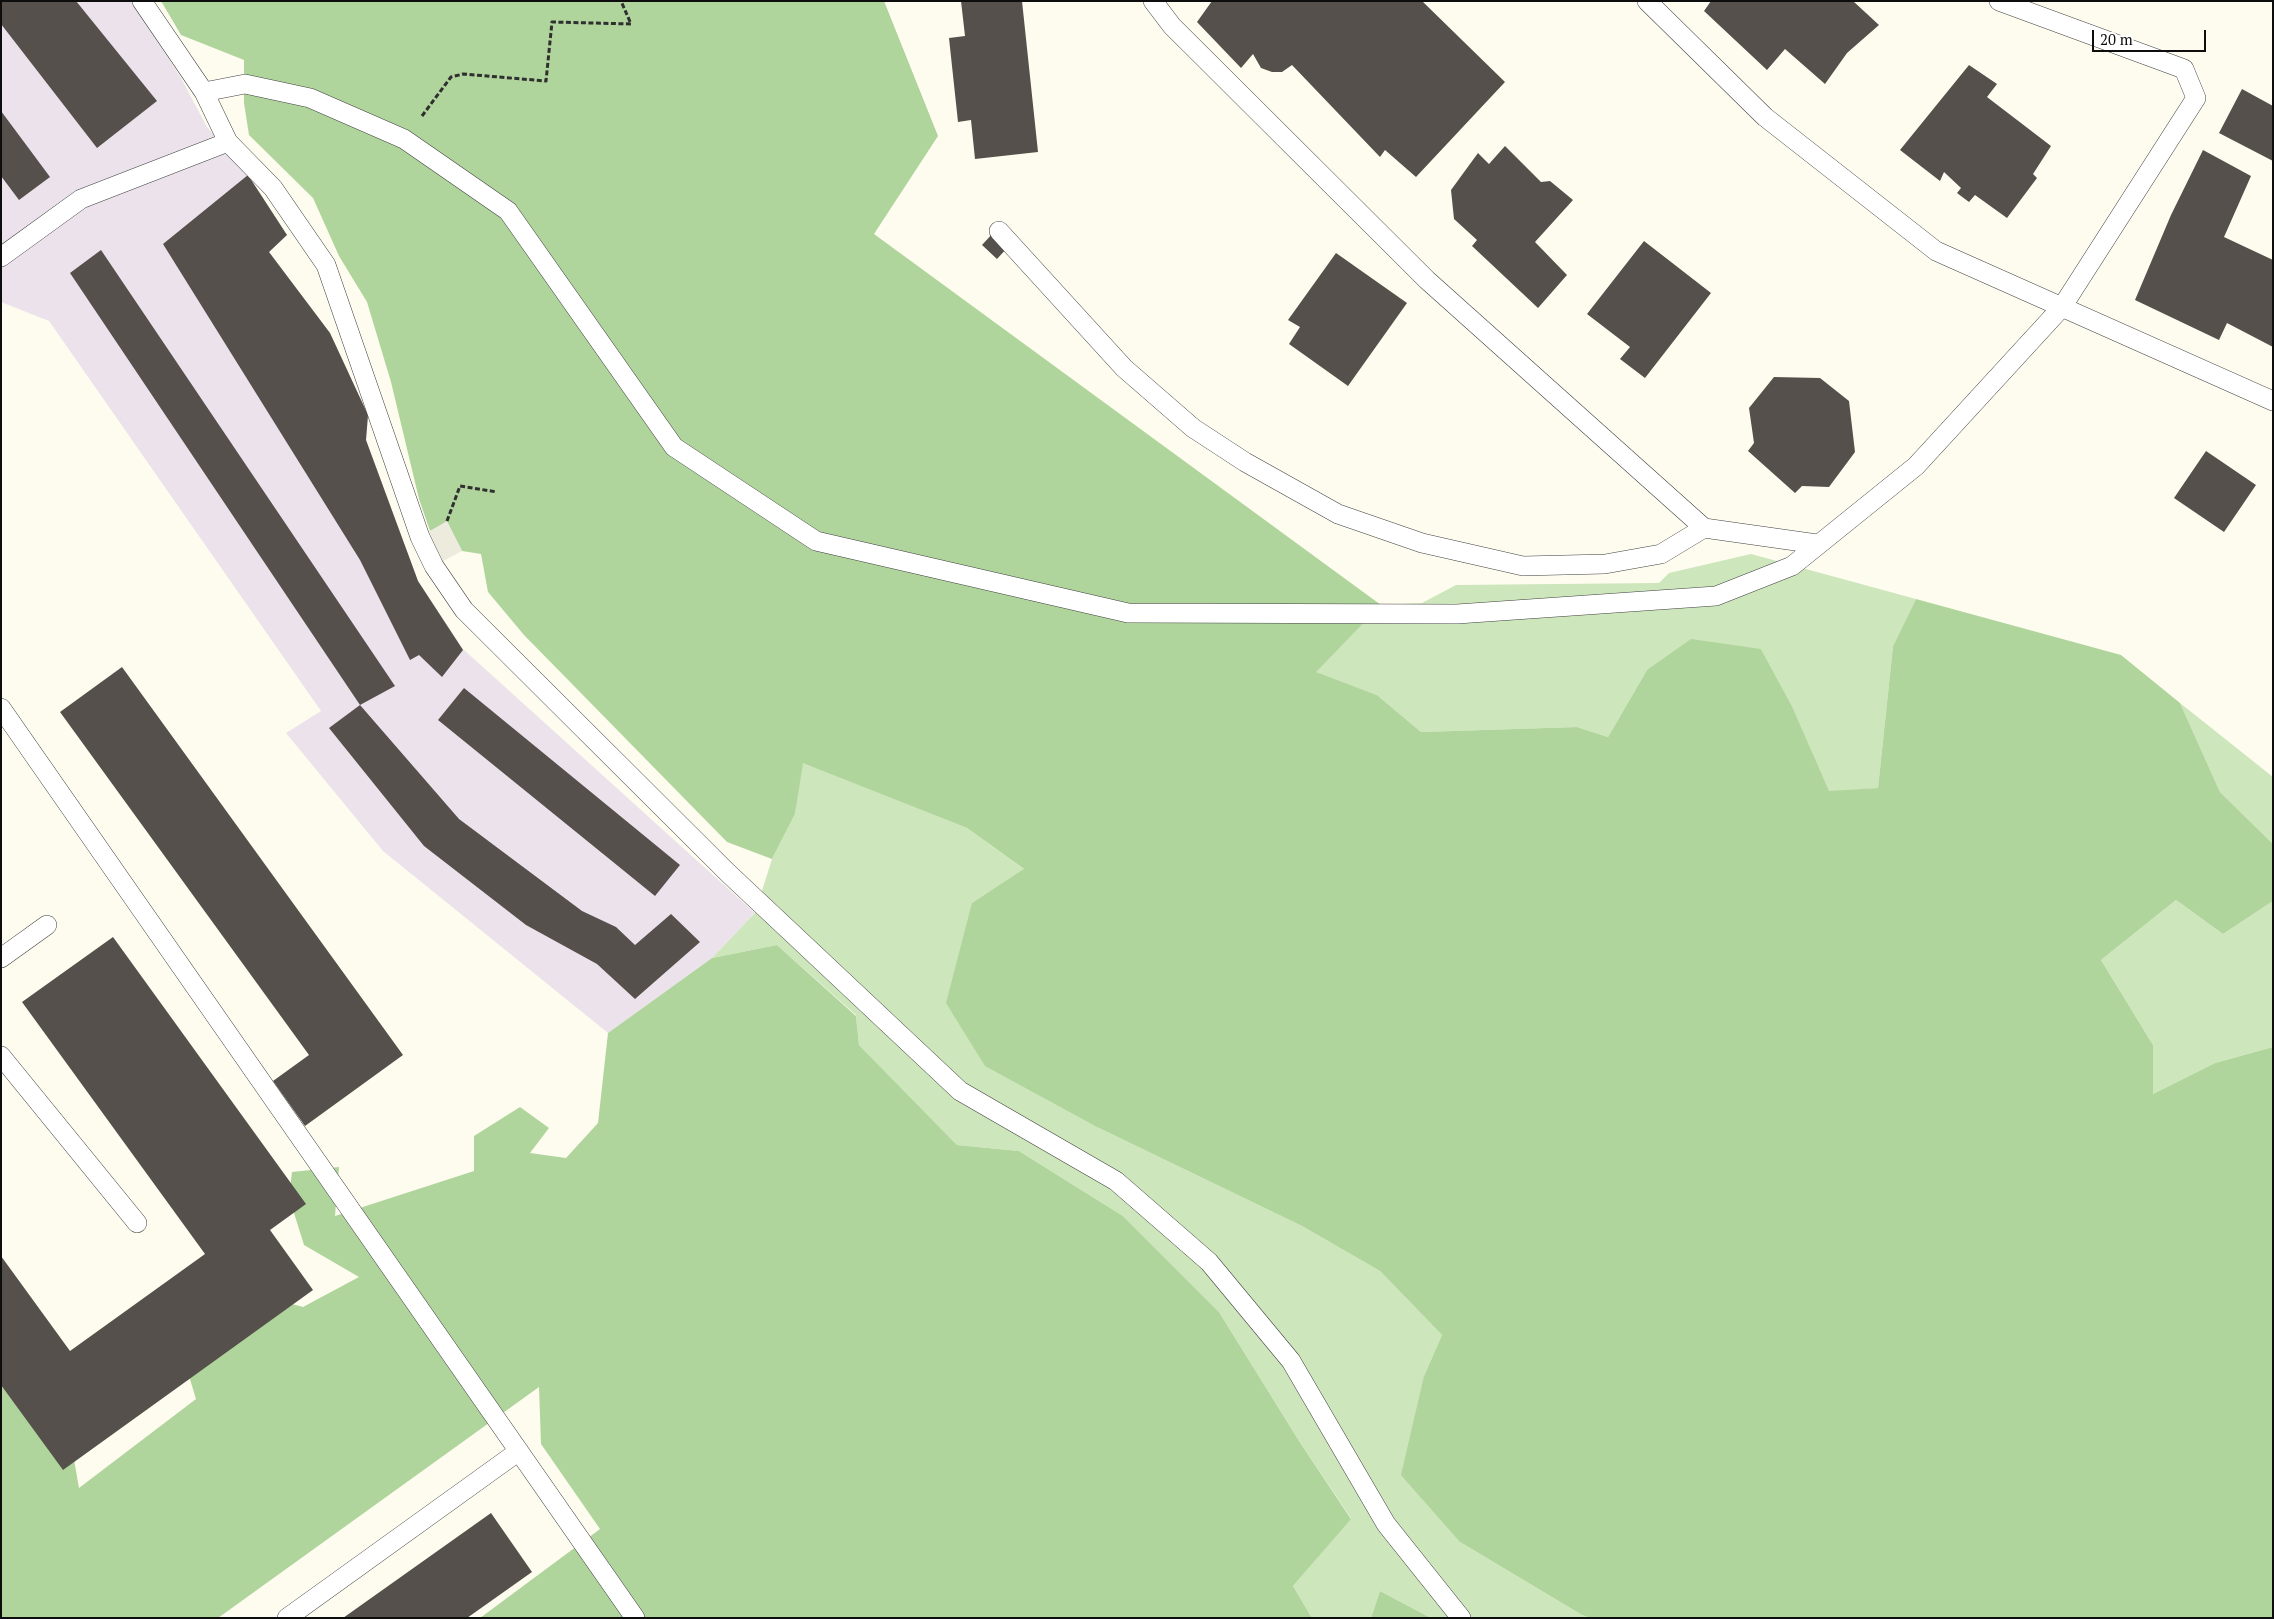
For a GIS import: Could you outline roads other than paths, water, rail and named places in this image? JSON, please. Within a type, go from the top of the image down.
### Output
[{"type":"lane","points":[[142,1],[204,92],[228,142],[273,188],[326,265],[420,537],[434,566],[464,610],[728,873],[960,1091],[1116,1181],[1209,1262],[1291,1361],[1386,1524],[1460,1618]]},
{"type":"lane","points":[[1152,1],[1172,26],[1427,280],[1704,528],[1817,544]]},
{"type":"lane","points":[[1648,1],[1765,117],[1936,250],[2273,401]]},
{"type":"lane","points":[[204,92],[245,84],[310,98],[404,139],[508,210],[674,447],[816,541],[1128,613],[1447,614],[1716,596],[1792,566],[1916,466],[2062,307],[2196,98],[2184,69],[1999,1]]},
{"type":"lane","points":[[1,257],[80,198],[228,142]]},
{"type":"lane","points":[[999,232],[1124,368],[1193,428],[1245,462],[1338,514],[1422,543],[1523,566],[1605,564],[1661,554],[1704,528]]},
{"type":"lane","points":[[2,712],[634,1618]]},
{"type":"lane","points":[[1,958],[47,926]]},
{"type":"lane","points":[[1,1056],[137,1223]]},
{"type":"lane","points":[[287,1618],[519,1451]]}]
